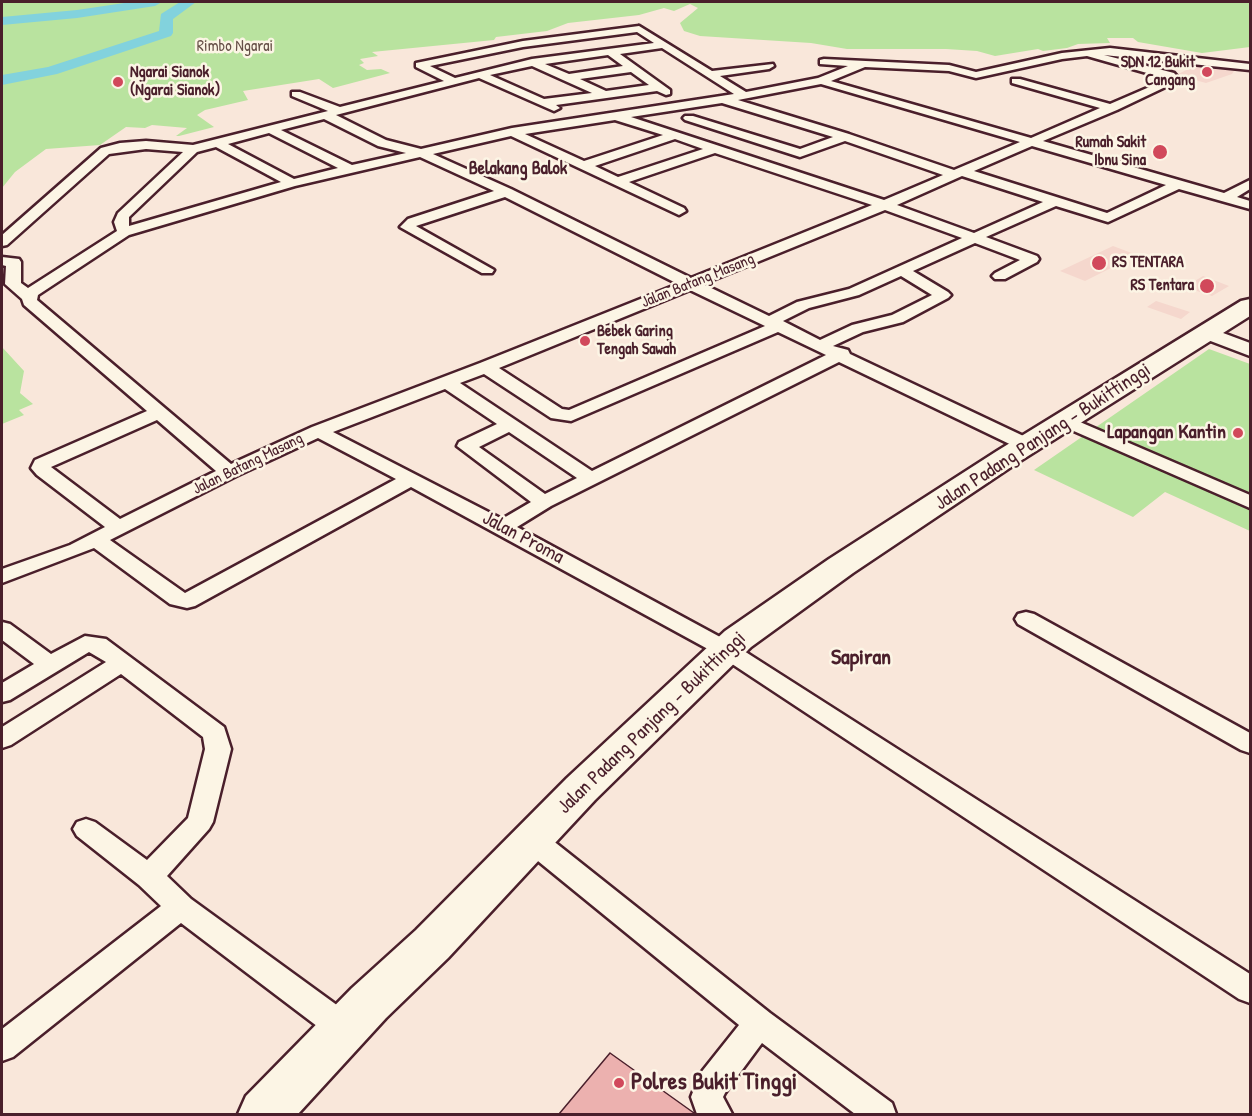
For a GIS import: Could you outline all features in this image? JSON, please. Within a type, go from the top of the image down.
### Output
[{"type":"highway","name":"Jalan Padang Panjang - Bukittinggi","points":[[264,1114],[532,840],[725,649],[842,566],[1027,445],[1251,306]]},
{"type":"street","points":[[453,81],[420,65],[499,48],[639,29],[744,96]]},
{"type":"street","points":[[2,242],[105,151],[120,147],[146,146],[193,149],[526,63],[664,45]]},
{"type":"street","points":[[499,48],[526,63],[604,94]]},
{"type":"street","points":[[824,62],[950,68],[976,75],[1045,59],[1117,51],[1251,67]]},
{"type":"street","points":[[610,52],[683,104]]},
{"type":"street","name":"Jalan Batang Masang","points":[[2,576],[54,559],[96,540],[229,471],[318,431],[486,367],[885,205],[1113,108],[1176,78],[1086,53]]},
{"type":"street","points":[[1197,62],[1209,59],[1251,57]]},
{"type":"street","points":[[29,297],[33,292],[124,232],[292,183],[512,132],[613,114],[744,96],[820,81],[863,64]]},
{"type":"street","points":[[712,74],[769,66]]},
{"type":"street","points":[[566,78],[634,68]]},
{"type":"street","points":[[1228,71],[1251,77]]},
{"type":"street","points":[[478,74],[581,120]]},
{"type":"street","points":[[820,81],[1251,205]]},
{"type":"street","points":[[1016,81],[1113,108]]},
{"type":"street","points":[[543,103],[659,87]]},
{"type":"street","points":[[296,94],[389,146],[422,153],[506,192],[690,284],[842,354],[1027,445]]},
{"type":"street","points":[[721,99],[958,174],[1108,218],[1178,184]]},
{"type":"street","points":[[709,125],[752,109]]},
{"type":"street","points":[[613,114],[885,205],[1032,259],[1000,276]]},
{"type":"street","points":[[689,118],[800,153],[845,137]]},
{"type":"street","points":[[271,129],[349,169]]},
{"type":"street","points":[[512,132],[679,211]]},
{"type":"street","points":[[583,166],[676,135]]},
{"type":"street","points":[[218,143],[292,183]]},
{"type":"street","points":[[124,232],[121,222],[123,216],[193,149]]},
{"type":"street","points":[[617,182],[715,149]]},
{"type":"street","points":[[1225,198],[1251,184]]},
{"type":"street","points":[[487,270],[407,227],[413,222],[506,192]]},
{"type":"street","points":[[486,367],[556,414],[571,416],[775,323],[803,305],[854,292],[1053,202]]},
{"type":"street","points":[[2,261],[14,262],[13,284],[29,297],[30,302],[229,471]]},
{"type":"street","points":[[822,345],[864,326],[897,319],[943,295],[901,270]]},
{"type":"street","points":[[1207,333],[1251,350]]},
{"type":"street","points":[[502,527],[544,502],[842,354]]},
{"type":"street","points":[[447,382],[591,479]]},
{"type":"street","points":[[119,528],[40,468],[42,464],[159,412]]},
{"type":"street","points":[[1066,421],[1251,502]]},
{"type":"street","points":[[511,424],[466,446],[544,502]]},
{"type":"street","name":"Jalan Proma","points":[[318,431],[502,527],[725,649],[1251,990]]},
{"type":"street","points":[[96,540],[178,599],[187,601],[410,480]]},
{"type":"street","points":[[1026,619],[1251,744]]},
{"type":"street","points":[[2,629],[51,665]]},
{"type":"street","points":[[2,694],[92,643],[98,644],[210,728],[218,740],[217,757],[200,822],[149,878]]},
{"type":"street","points":[[2,739],[122,662]]},
{"type":"street","points":[[86,829],[149,878],[181,907],[345,1029]]},
{"type":"street","points":[[532,840],[759,1023],[880,1114]]},
{"type":"street","points":[[2,1047],[181,907]]},
{"type":"street","points":[[716,1114],[712,1111],[707,1097],[711,1085],[759,1023]]},
{"type":"shaded area","name":"SDN 12 Bukit Cangang","points":[[1201,63],[1234,71],[1232,74],[1206,83],[1176,75]]},
{"type":"shaded area","name":"RS TENTARA","points":[[1113,246],[1137,255],[1085,281],[1060,271]]},
{"type":"shaded area","name":"RS Tentara","points":[[1203,276],[1229,286],[1212,296],[1185,287]]},
{"type":"shaded area","name":"RS TENTARA","points":[[1156,301],[1190,312],[1181,319],[1147,307]]},
{"type":"green space","name":"Rimbo Ngarai","points":[[2,2],[1250,2],[1250,47],[1202,53],[1138,42],[1133,38],[1107,38],[1110,43],[1078,44],[1067,48],[1043,51],[1038,49],[995,56],[977,51],[946,49],[847,49],[811,43],[700,36],[684,31],[680,23],[698,8],[690,4],[674,11],[664,8],[639,15],[568,23],[547,31],[496,37],[494,40],[372,52],[378,56],[360,59],[364,63],[359,65],[367,70],[381,69],[390,73],[333,88],[319,79],[243,91],[248,100],[205,110],[197,115],[214,127],[179,136],[176,136],[187,128],[152,125],[145,128],[126,127],[100,145],[46,149],[15,172],[2,188]]},
{"type":"green space","points":[[2,347],[24,371],[20,393],[33,404],[19,410],[24,415],[2,424]]},
{"type":"green space","points":[[1209,349],[1250,364],[1250,531],[1165,492],[1133,517],[1034,470]]},
{"type":"building","name":"Polres Bukit Tinggi","points":[[610,1053],[694,1113],[695,1114],[559,1114]]},
{"type":"waterway","points":[[2,21],[77,14],[155,2]]},
{"type":"waterway","points":[[2,80],[51,71],[166,33],[166,17],[189,2]]},
{"type":"place","name":"SDN 12 Bukit Cangang","points":[[1207,72]]},
{"type":"place","name":"Ngarai Sianok (Ngarai Sianok)","points":[[118,82]]},
{"type":"place","name":"Rumah Sakit Ibnu Sina","points":[[1160,152]]},
{"type":"place","name":"RS TENTARA","points":[[1099,263]]},
{"type":"place","name":"RS Tentara","points":[[1207,286]]},
{"type":"place","name":"Bebek Garing Tengah Sawah","points":[[585,341]]},
{"type":"place","name":"Lapangan Kantin","points":[[1238,433]]},
{"type":"place","name":"Polres Bukit Tinggi","points":[[619,1083]]},
{"type":"district","name":"Belakang Balok","points":[[518,169]]},
{"type":"district","name":"Sapiran","points":[[861,658]]}]
